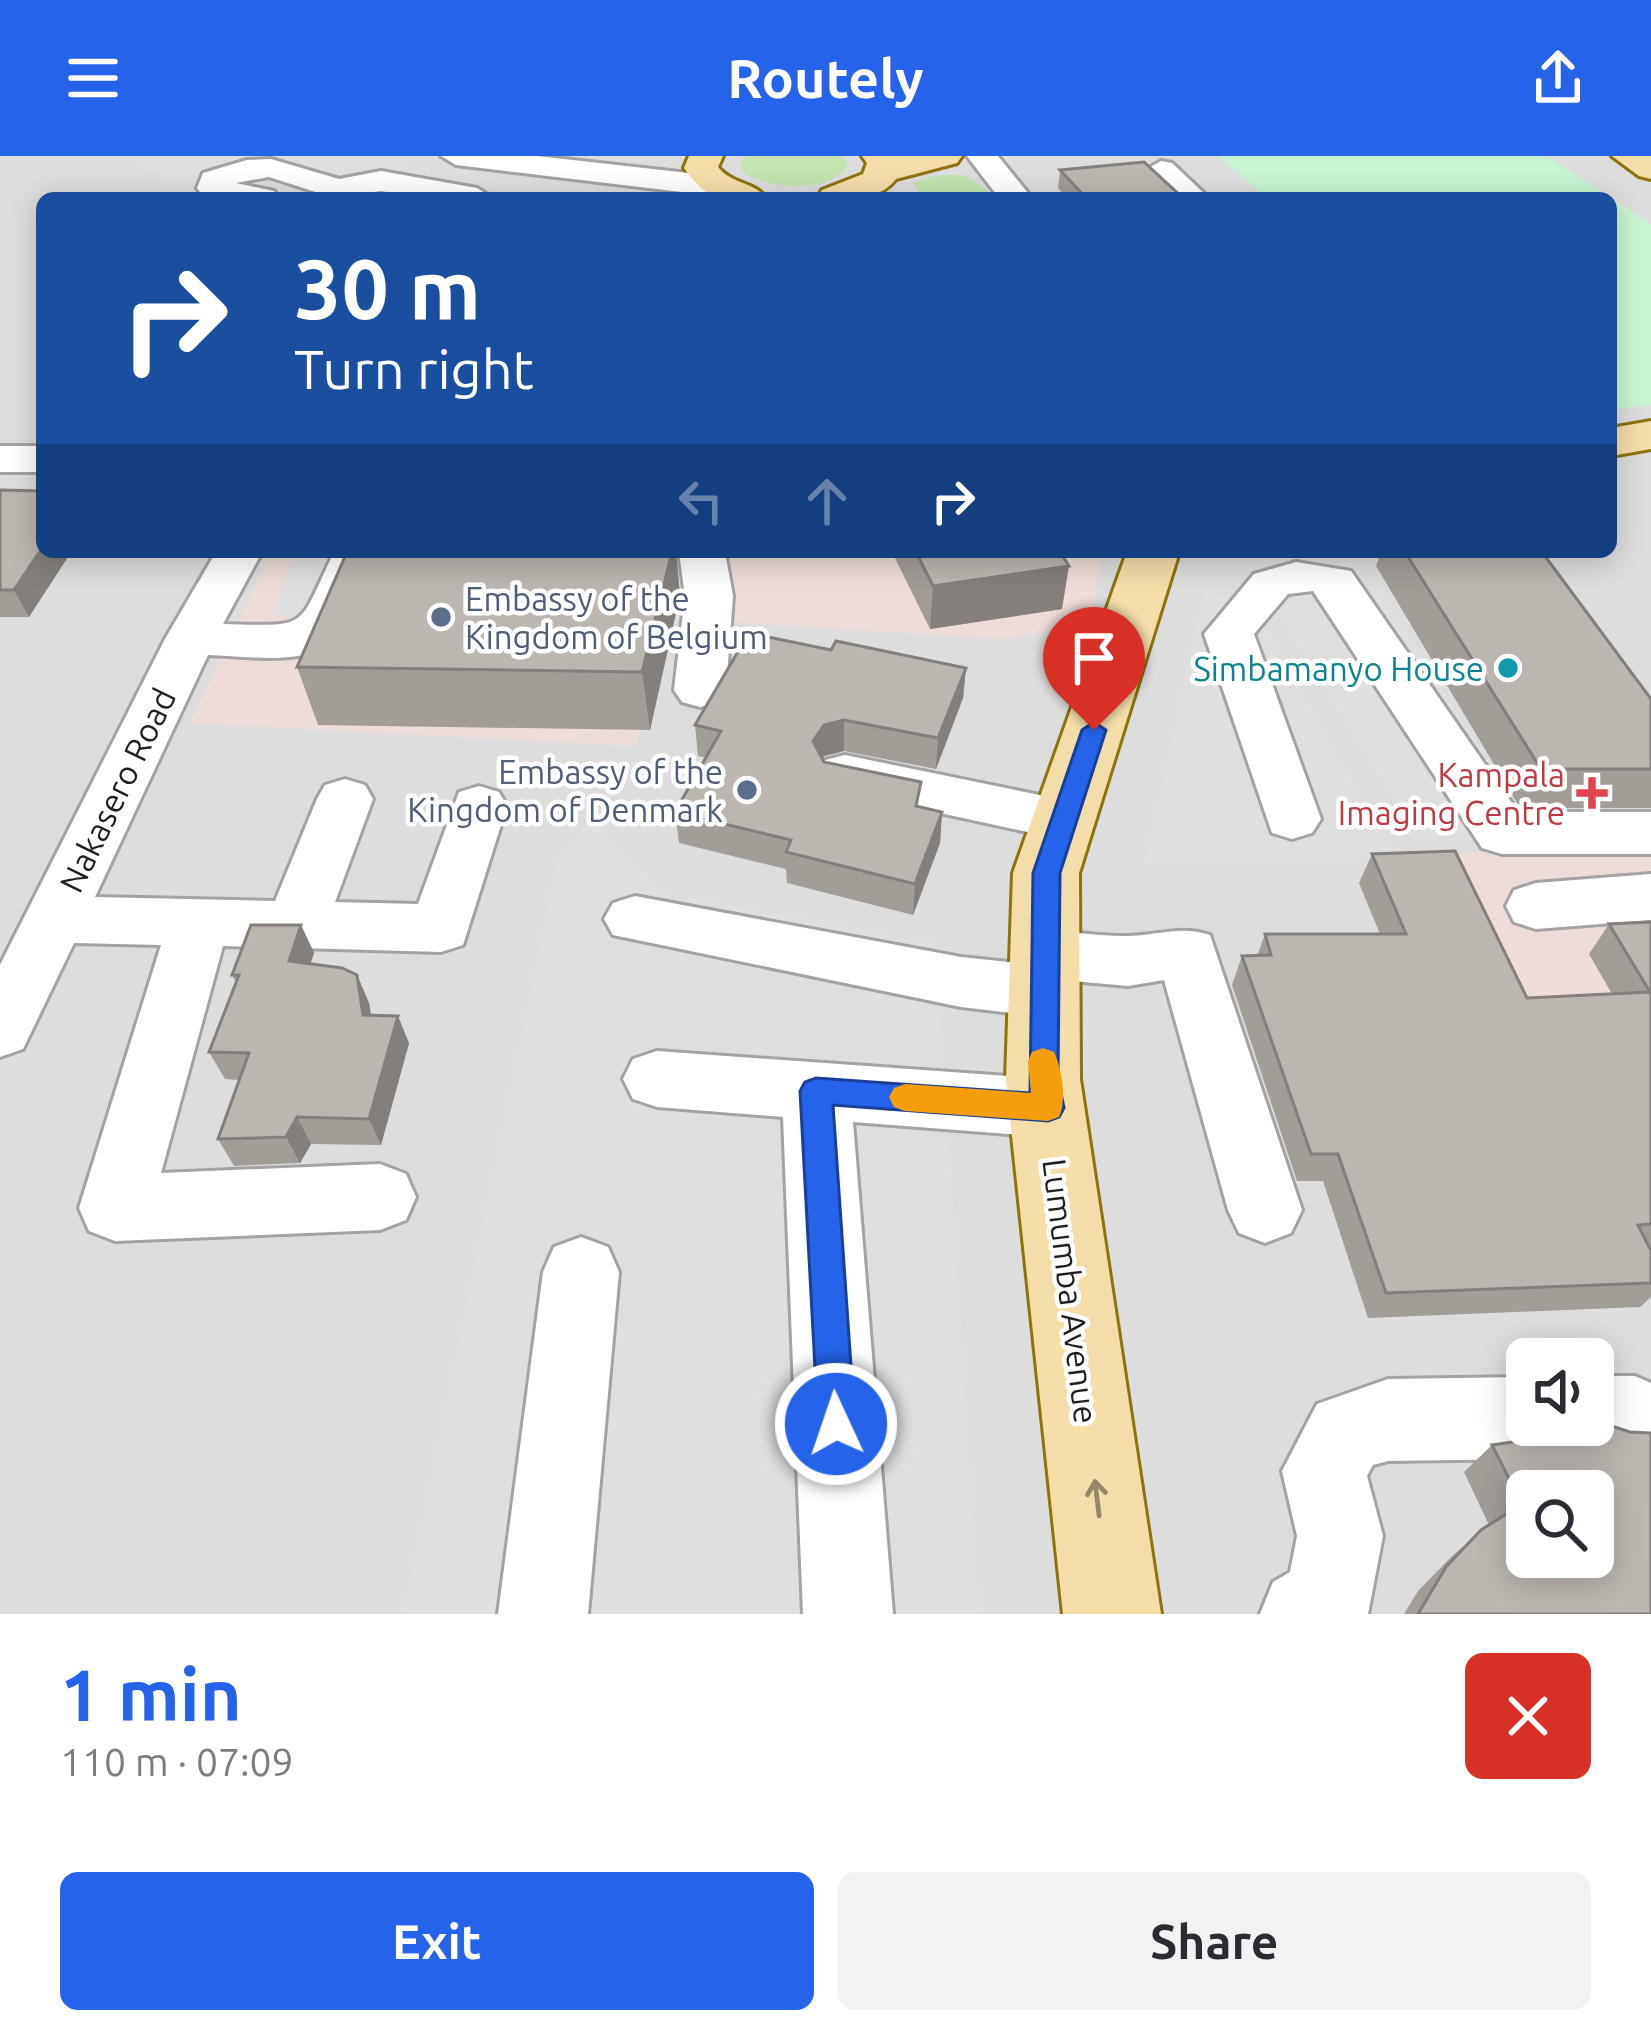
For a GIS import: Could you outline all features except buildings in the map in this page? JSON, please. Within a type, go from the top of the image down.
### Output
[{"type":"main road","points":[[863,183],[945,156]]},
{"type":"main road","points":[[1629,156],[1651,169]]},
{"type":"main road","points":[[1617,441],[1651,435]]},
{"type":"main road","points":[[1617,464],[1651,461]]},
{"type":"main road","name":"Lumumba Avenue","points":[[1112,1614],[1043,1078],[1046,873],[1151,558]]},
{"type":"street","points":[[456,156],[722,182]]},
{"type":"street","points":[[982,156],[1011,192]]},
{"type":"street","points":[[233,192],[213,188],[214,180],[247,169],[271,168],[343,192]]},
{"type":"street","points":[[1161,170],[1185,192]]},
{"type":"street","points":[[354,192],[381,181],[443,192]]},
{"type":"street","points":[[0,458],[36,459]]},
{"type":"street","name":"Nakasero Road","points":[[0,1030],[190,639],[236,558]]},
{"type":"street","points":[[190,639],[300,641],[313,637],[354,558]]},
{"type":"street","points":[[700,690],[709,596],[703,558]]},
{"type":"street","points":[[1292,819],[1229,634],[1265,584],[1284,576],[1309,575],[1334,581],[1502,833],[1651,833]]},
{"type":"street","points":[[845,774],[1064,820]]},
{"type":"street","points":[[296,925],[345,799]]},
{"type":"street","points":[[54,919],[441,928],[479,806]]},
{"type":"street","points":[[1536,906],[1651,897]]},
{"type":"street","points":[[634,919],[962,982],[1188,952],[1265,1210]]},
{"type":"street","points":[[199,922],[115,1208],[380,1198]]},
{"type":"street","points":[[657,1078],[1048,1108]]},
{"type":"street","points":[[816,1091],[848,1614]]},
{"type":"street","points":[[543,1614],[581,1272]]},
{"type":"street","points":[[1304,1614],[1330,1599],[1340,1536],[1324,1471],[1346,1433],[1388,1420],[1506,1418]]},
{"type":"shaded area","points":[[0,156],[1651,156],[1651,1614],[0,1614]]},
{"type":"shaded area","points":[[141,156],[322,156],[612,192],[181,192],[136,161]]},
{"type":"shaded area","points":[[1233,169],[1259,192],[1174,192],[1158,177]]},
{"type":"shaded area","points":[[268,558],[761,558],[768,572],[763,558],[1099,558],[1093,623],[1006,639],[675,619],[635,746],[190,723]]},
{"type":"shaded area","points":[[297,558],[344,558],[316,616],[273,616],[286,574]]},
{"type":"shaded area","name":"Simbamanyo House","points":[[1203,589],[1253,605],[1394,858],[1144,864]]},
{"type":"shaded area","name":"Simbamanyo House","points":[[1295,593],[1381,594],[1533,830],[1419,838],[1273,605]]},
{"type":"shaded area","points":[[593,820],[663,892],[936,942],[980,1614],[402,1614],[557,857]]},
{"type":"shaded area","points":[[1651,836],[1651,1278],[1429,856]]},
{"type":"green space","points":[[746,156],[842,156],[848,166],[827,181],[783,186],[744,173],[740,166]]},
{"type":"green space","points":[[1217,156],[1546,156],[1602,192],[1259,192]]},
{"type":"green space","points":[[938,175],[966,175],[990,192],[919,192],[912,183]]},
{"type":"green space","points":[[1617,202],[1651,224],[1651,405],[1617,409]]},
{"type":"slow traffic","points":[[905,1097],[1048,1108],[1043,1061]]},
{"type":"place","name":"Embassy of the Kingdom of Belgium","points":[[441,617]]},
{"type":"place","name":"Simbamanyo House","points":[[1508,668]]},
{"type":"place","name":"Embassy of the Kingdom of Denmark","points":[[747,790]]},
{"type":"place","name":"Kampala Imaging Centre","points":[[1592,793]]},
{"type":"route","points":[[836,1424],[816,1091],[1048,1108],[1043,1078],[1046,873],[1094,730]]}]
